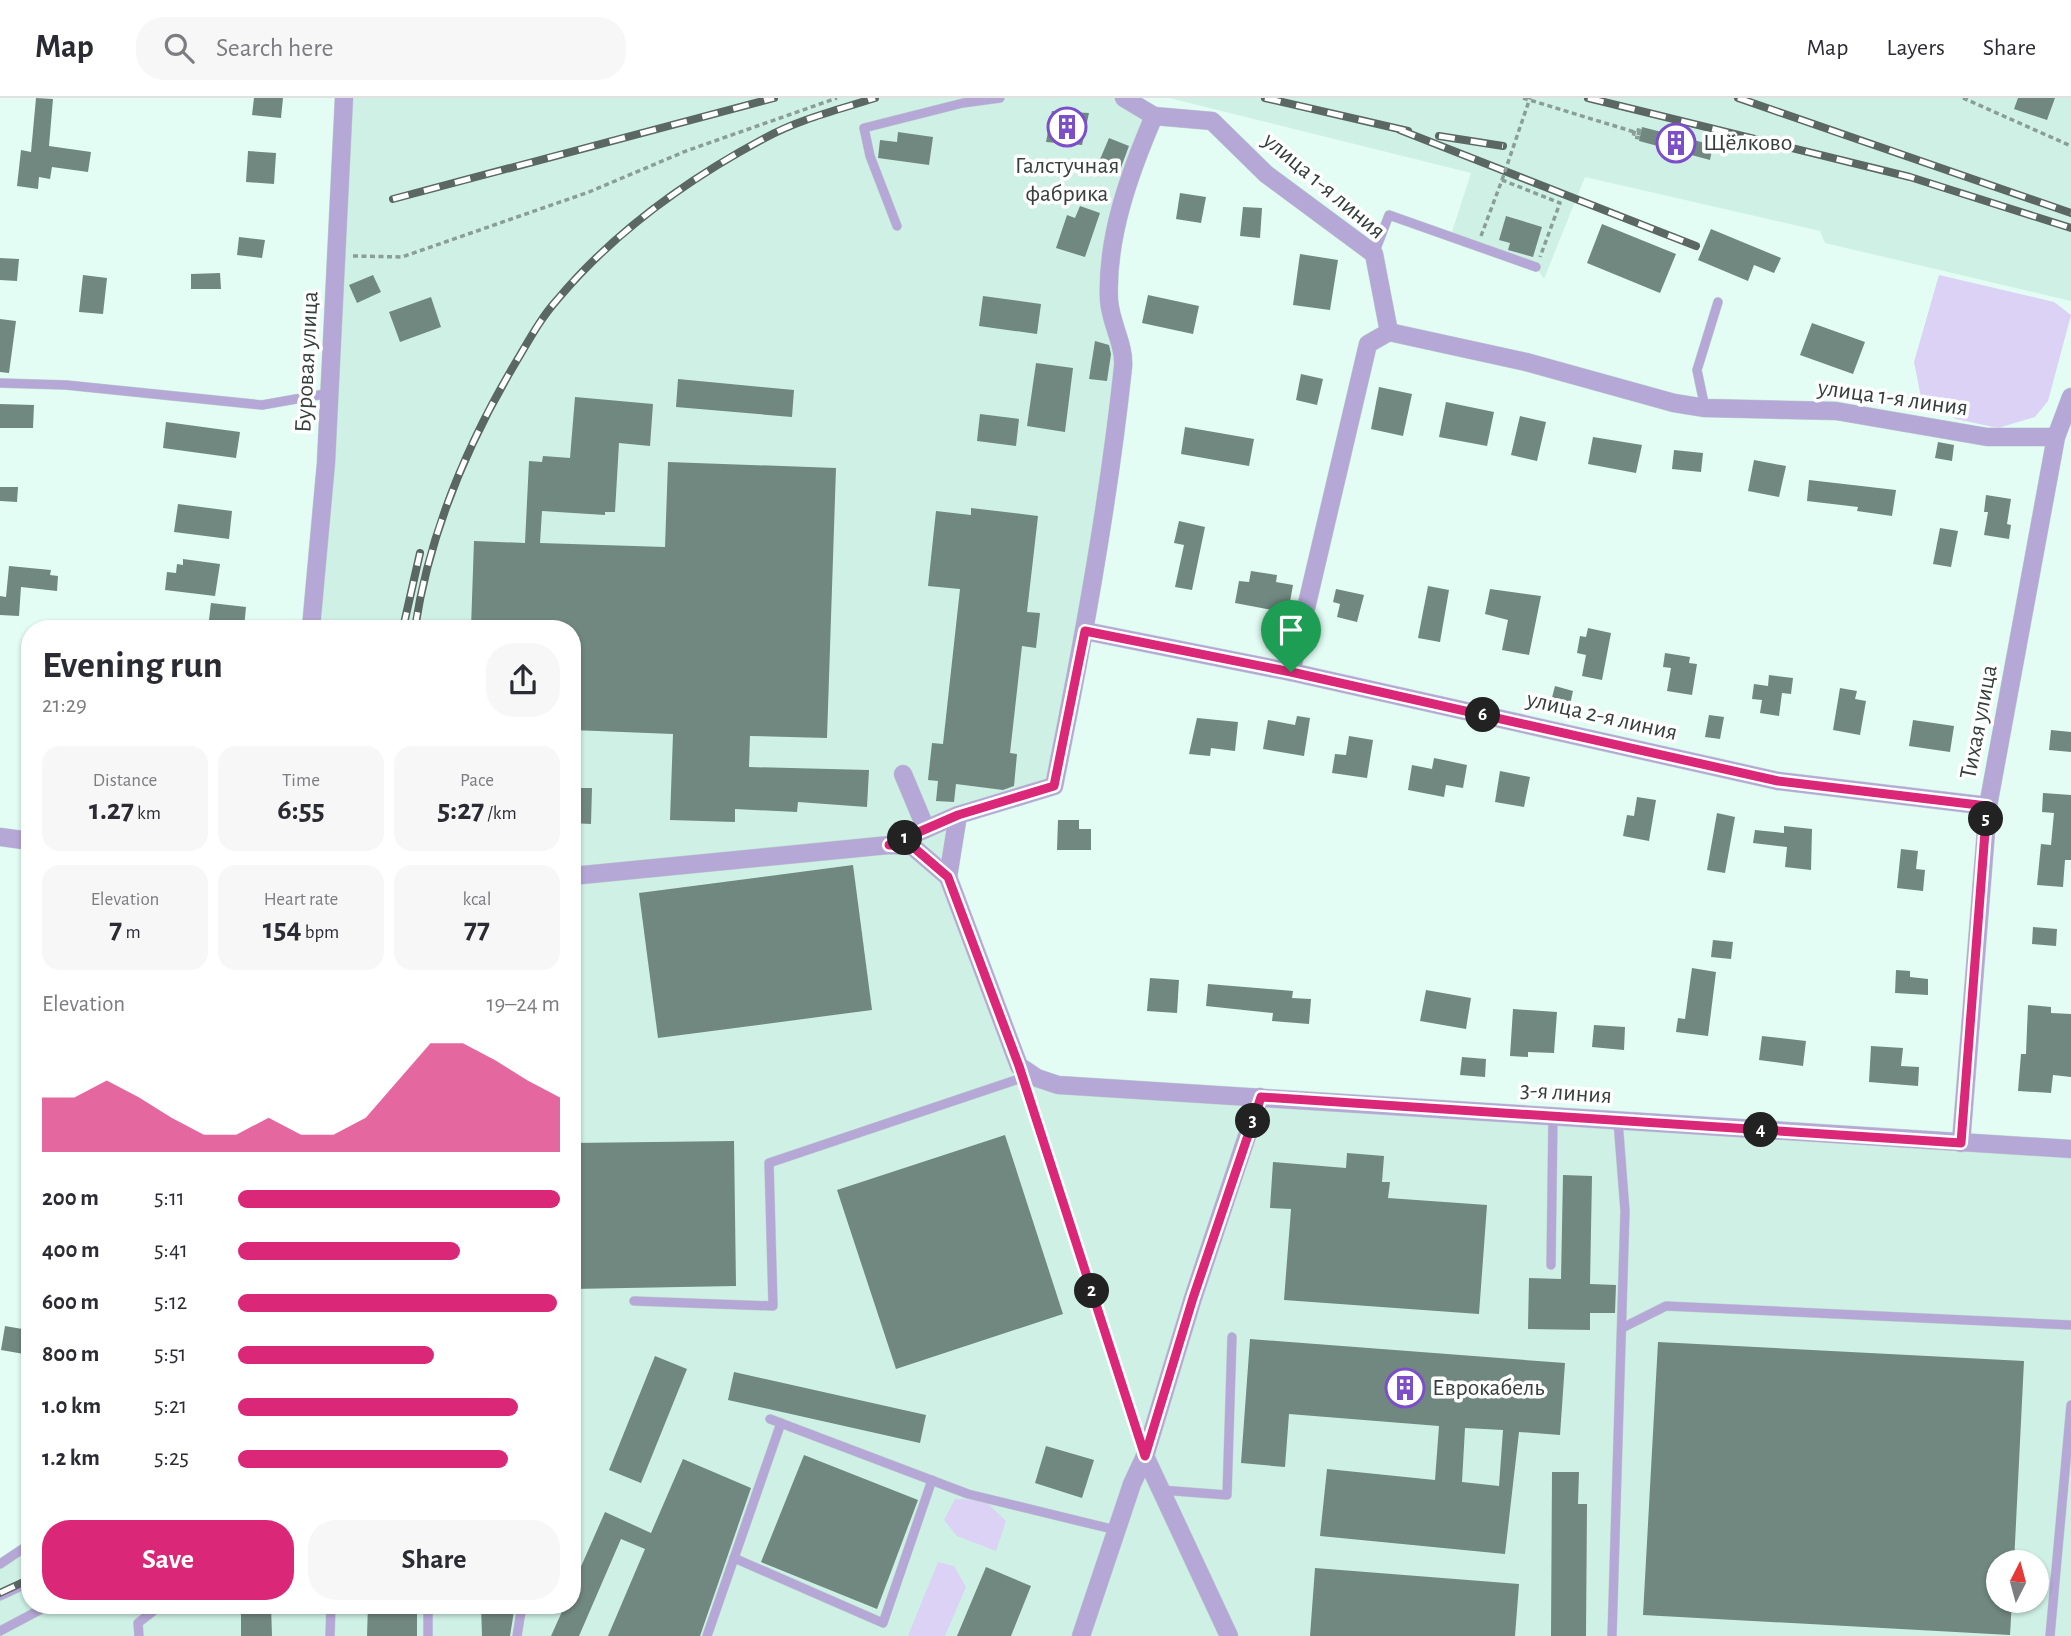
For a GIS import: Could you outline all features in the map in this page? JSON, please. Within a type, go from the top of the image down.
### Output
[{"type":"street","name":"Буровая улица","points":[[312,620],[330,393],[344,98]]},
{"type":"street","points":[[889,845],[958,815],[1054,786],[1085,631],[1123,363],[1109,301],[1111,262],[1129,174],[1154,116],[1124,98]]},
{"type":"street","name":"улица 1-я линия","points":[[1154,116],[1212,121],[1266,174],[1374,254],[1389,332],[1526,362],[1663,400],[1705,408],[1836,411],[1987,437],[2056,437]]},
{"type":"street","points":[[1291,672],[1368,344],[1389,332]]},
{"type":"street","name":"Тихая улица","points":[[1961,1143],[1987,806],[2056,437],[2071,397]]},
{"type":"street","name":"улица 2-я линия","points":[[1085,631],[1291,672],[1778,781],[1987,806]]},
{"type":"street","points":[[903,774],[926,829]]},
{"type":"street","points":[[948,877],[958,815]]},
{"type":"street","points":[[0,837],[21,840]]},
{"type":"street","points":[[581,875],[889,845],[912,846],[948,877],[1021,1072]]},
{"type":"street","name":"3-я линия","points":[[1021,1072],[1058,1085],[2071,1149]]},
{"type":"street","points":[[1081,1636],[1116,1530],[1145,1456],[1193,1298],[1261,1097]]},
{"type":"street","points":[[1145,1456],[1229,1636]]},
{"type":"lane","points":[[897,226],[870,156],[864,128],[963,103],[1000,98]]},
{"type":"lane","points":[[1374,254],[1389,215],[1536,267]]},
{"type":"lane","points":[[1705,408],[1697,370],[1718,302]]},
{"type":"lane","points":[[0,383],[66,385],[262,405],[330,393]]},
{"type":"lane","points":[[634,1301],[773,1306],[769,1163],[1021,1072],[1145,1456]]},
{"type":"lane","points":[[1551,1265],[1553,1116]]},
{"type":"lane","points":[[1612,1636],[1625,1211],[1618,1121]]},
{"type":"lane","points":[[1622,1328],[1666,1306],[2071,1325]]},
{"type":"lane","points":[[1161,1490],[1227,1494],[1232,1337]]},
{"type":"lane","points":[[2050,1636],[2071,1405]]},
{"type":"lane","points":[[770,1419],[968,1494],[1116,1530]]},
{"type":"lane","points":[[707,1636],[781,1423]]},
{"type":"lane","points":[[734,1558],[883,1623],[932,1480]]},
{"type":"lane","points":[[0,1564],[21,1550]]},
{"type":"lane","points":[[0,1596],[21,1586]]},
{"type":"lane","points":[[0,1631],[32,1614]]},
{"type":"lane","points":[[139,1636],[138,1623],[150,1614]]},
{"type":"lane","points":[[330,1636],[331,1614]]},
{"type":"lane","points":[[428,1614],[428,1636]]},
{"type":"lane","points":[[517,1636],[521,1614]]},
{"type":"path","points":[[337,256],[402,257],[589,192],[686,151],[837,98]]},
{"type":"path","points":[[1523,98],[1634,133],[1635,129],[1641,134]]},
{"type":"path","points":[[1963,98],[2071,146]]},
{"type":"path","points":[[1478,245],[1530,99]]},
{"type":"path","points":[[1502,180],[1560,203],[1536,267]]},
{"type":"shaded area","points":[[344,98],[1134,98],[1154,116],[1111,262],[1123,363],[1054,786],[958,815],[948,877],[1019,1066],[1037,1078],[2071,1149],[2071,1636],[0,1636],[0,1564],[21,1550],[21,1614],[581,1614],[581,620],[311,620]]},
{"type":"shaded area","name":"Щёлково","points":[[1169,98],[2071,98],[2071,301],[1825,243],[1820,231],[1585,177],[1544,279],[1536,267],[1451,235],[1471,173]]},
{"type":"shaded area","points":[[1939,275],[2054,302],[2071,315],[2048,401],[2035,417],[1998,428],[1956,419],[1922,402],[1914,362]]},
{"type":"shaded area","points":[[955,1499],[984,1500],[1006,1521],[996,1551],[957,1536],[944,1520]]},
{"type":"shaded area","points":[[938,1562],[954,1566],[966,1587],[945,1636],[908,1636]]},
{"type":"building","points":[[36,98],[53,99],[49,146],[91,152],[88,172],[52,167],[50,179],[39,177],[38,189],[17,186],[21,150],[31,152]]},
{"type":"building","points":[[254,98],[283,98],[281,118],[252,115]]},
{"type":"building","points":[[2018,98],[2055,98],[2047,120],[2014,109]]},
{"type":"building","name":"Галстучная фабрика","points":[[1052,111],[1089,113],[1082,145],[1046,142]]},
{"type":"building","name":"Щёлково","points":[[1642,127],[1713,145],[1710,160],[1639,141]]},
{"type":"building","points":[[898,132],[933,137],[929,165],[878,158],[880,140],[897,142]]},
{"type":"building","points":[[1109,138],[1129,146],[1119,173],[1098,164]]},
{"type":"building","points":[[248,151],[276,153],[274,184],[246,182]]},
{"type":"building","points":[[1180,193],[1206,197],[1201,223],[1176,219]]},
{"type":"building","points":[[1080,206],[1100,213],[1085,257],[1056,248],[1067,215],[1075,218]]},
{"type":"building","points":[[1243,207],[1262,208],[1260,238],[1240,236]]},
{"type":"building","points":[[1506,216],[1542,227],[1533,257],[1508,250],[1510,243],[1499,240]]},
{"type":"building","points":[[1602,224],[1676,254],[1660,293],[1587,263]]},
{"type":"building","points":[[1711,229],[1781,258],[1774,273],[1754,265],[1748,281],[1698,260]]},
{"type":"building","points":[[239,237],[265,240],[262,258],[237,255]]},
{"type":"building","points":[[1300,254],[1338,260],[1330,310],[1293,305]]},
{"type":"building","points":[[0,258],[19,259],[17,281],[0,280]]},
{"type":"building","points":[[220,273],[221,289],[191,289],[191,274]]},
{"type":"building","points":[[83,275],[107,278],[103,314],[79,312]]},
{"type":"building","points":[[373,275],[381,292],[357,303],[349,285]]},
{"type":"building","points":[[1148,295],[1199,306],[1193,334],[1142,323]]},
{"type":"building","points":[[983,296],[1041,304],[1037,334],[979,326]]},
{"type":"building","points":[[431,297],[441,327],[400,342],[389,312]]},
{"type":"building","points":[[0,319],[16,321],[9,373],[0,372]]},
{"type":"building","points":[[1812,323],[1865,342],[1853,374],[1800,355]]},
{"type":"building","points":[[1095,341],[1109,345],[1111,354],[1107,381],[1089,379]]},
{"type":"building","points":[[1036,363],[1073,368],[1065,432],[1027,426]]},
{"type":"building","points":[[1301,374],[1323,379],[1317,405],[1296,400]]},
{"type":"building","points":[[678,379],[794,390],[792,417],[676,407]]},
{"type":"building","points":[[1379,387],[1412,394],[1403,436],[1371,429]]},
{"type":"building","points":[[575,397],[653,404],[650,446],[619,443],[615,512],[605,512],[605,515],[542,511],[540,543],[665,547],[668,462],[836,468],[827,738],[750,736],[749,767],[869,770],[867,807],[798,802],[797,812],[735,809],[735,822],[670,820],[673,734],[581,730],[581,620],[471,620],[474,541],[525,543],[529,461],[542,462],[543,456],[570,458]]},
{"type":"building","points":[[1446,402],[1494,412],[1487,446],[1439,437]]},
{"type":"building","points":[[0,404],[34,405],[33,428],[0,428]]},
{"type":"building","points":[[980,414],[1019,419],[1016,446],[977,441]]},
{"type":"building","points":[[1520,416],[1546,422],[1537,461],[1511,455]]},
{"type":"building","points":[[166,422],[240,432],[236,458],[163,448]]},
{"type":"building","points":[[1185,427],[1254,439],[1249,466],[1181,454]]},
{"type":"building","points":[[1593,437],[1642,445],[1636,473],[1588,464]]},
{"type":"building","points":[[1938,442],[1954,445],[1952,461],[1935,458]]},
{"type":"building","points":[[1674,450],[1703,453],[1701,472],[1672,469]]},
{"type":"building","points":[[1754,460],[1786,466],[1779,497],[1748,491]]},
{"type":"building","points":[[1809,480],[1896,490],[1892,516],[1857,511],[1858,507],[1807,501]]},
{"type":"building","points":[[0,487],[18,487],[17,502],[0,501]]},
{"type":"building","points":[[1986,495],[2011,499],[2007,524],[2011,525],[2009,539],[1984,535],[1988,512],[1984,512]]},
{"type":"building","points":[[178,504],[232,511],[229,539],[174,532]]},
{"type":"building","points":[[971,508],[1038,516],[1027,612],[1040,613],[1036,648],[1022,646],[1010,753],[1017,754],[1014,786],[1003,790],[956,784],[954,802],[936,801],[938,781],[928,780],[932,743],[943,744],[960,589],[928,586],[936,511],[971,515]]},
{"type":"building","points":[[1179,521],[1205,527],[1192,590],[1175,587],[1184,545],[1174,543]]},
{"type":"building","points":[[1940,528],[1958,531],[1951,567],[1933,564]]},
{"type":"building","points":[[183,559],[220,564],[215,596],[165,590],[167,572],[176,573],[177,564],[183,565]]},
{"type":"building","points":[[9,566],[51,570],[50,575],[58,576],[57,591],[21,587],[19,616],[0,615],[0,596],[6,597]]},
{"type":"building","points":[[1251,571],[1277,575],[1276,582],[1293,585],[1288,613],[1235,603],[1239,581],[1249,582]]},
{"type":"building","points":[[1428,586],[1449,590],[1440,642],[1418,638]]},
{"type":"building","points":[[1336,589],[1364,595],[1357,622],[1337,617],[1340,604],[1333,602]]},
{"type":"building","points":[[1490,589],[1541,596],[1529,655],[1502,650],[1508,620],[1485,614]]},
{"type":"building","points":[[211,603],[246,607],[245,620],[209,620]]},
{"type":"building","points":[[1588,628],[1611,633],[1602,680],[1582,676],[1586,655],[1577,653],[1580,636],[1586,637]]},
{"type":"building","points":[[1665,653],[1690,657],[1689,663],[1697,664],[1692,695],[1667,691],[1671,668],[1663,667]]},
{"type":"building","points":[[1769,675],[1793,678],[1791,694],[1782,693],[1779,716],[1760,713],[1762,700],[1752,699],[1754,684],[1768,686]]},
{"type":"building","points":[[1555,686],[1573,691],[1569,709],[1550,705]]},
{"type":"building","points":[[1840,688],[1857,691],[1855,699],[1866,701],[1860,735],[1833,730]]},
{"type":"building","points":[[1709,715],[1724,717],[1720,739],[1705,737]]},
{"type":"building","points":[[1297,716],[1310,718],[1304,756],[1263,749],[1268,720],[1295,725]]},
{"type":"building","points":[[1197,718],[1238,722],[1235,751],[1211,748],[1210,756],[1189,754]]},
{"type":"building","points":[[1913,720],[1954,726],[1950,752],[1909,746]]},
{"type":"building","points":[[2051,730],[2071,732],[2071,752],[2049,750]]},
{"type":"building","points":[[1349,736],[1373,740],[1367,778],[1332,773],[1335,754],[1346,755]]},
{"type":"building","points":[[1434,758],[1467,765],[1463,788],[1446,785],[1444,797],[1408,790],[1412,765],[1432,769]]},
{"type":"building","points":[[1500,771],[1530,777],[1524,807],[1495,802]]},
{"type":"building","points":[[581,788],[592,788],[591,824],[581,823]]},
{"type":"building","points":[[2043,793],[2071,795],[2071,860],[2065,860],[2063,887],[2037,885],[2041,844],[2051,845],[2054,813],[2042,812]]},
{"type":"building","points":[[1637,797],[1656,800],[1649,841],[1623,836],[1627,815],[1634,816]]},
{"type":"building","points":[[1717,813],[1735,817],[1725,873],[1707,870]]},
{"type":"building","points":[[1058,820],[1079,820],[1079,829],[1091,829],[1091,850],[1057,850]]},
{"type":"building","points":[[1784,826],[1812,829],[1811,870],[1785,867],[1787,847],[1753,843],[1755,830],[1784,833]]},
{"type":"building","points":[[1901,849],[1918,851],[1916,869],[1925,870],[1923,891],[1897,888]]},
{"type":"building","points":[[853,865],[872,1010],[658,1038],[639,893]]},
{"type":"building","points":[[2033,927],[2057,929],[2056,946],[2032,944]]},
{"type":"building","points":[[1713,940],[1733,942],[1731,959],[1711,957]]},
{"type":"building","points":[[1692,968],[1716,972],[1708,1036],[1676,1032],[1678,1018],[1685,1019]]},
{"type":"building","points":[[1896,970],[1910,971],[1910,977],[1928,979],[1928,995],[1895,993]]},
{"type":"building","points":[[1150,978],[1179,980],[1177,1013],[1147,1011]]},
{"type":"building","points":[[1208,984],[1293,991],[1292,998],[1311,999],[1309,1024],[1272,1021],[1273,1013],[1206,1006]]},
{"type":"building","points":[[1426,990],[1471,998],[1466,1029],[1420,1021]]},
{"type":"building","points":[[2028,1005],[2051,1007],[2051,1013],[2071,1014],[2071,1077],[2053,1075],[2051,1093],[2018,1091],[2021,1054],[2026,1054]]},
{"type":"building","points":[[1513,1009],[1557,1012],[1554,1053],[1528,1052],[1528,1057],[1510,1056]]},
{"type":"building","points":[[1594,1025],[1625,1027],[1624,1050],[1592,1047]]},
{"type":"building","points":[[1762,1036],[1806,1041],[1803,1066],[1759,1060]]},
{"type":"building","points":[[1871,1046],[1903,1048],[1901,1066],[1919,1067],[1918,1086],[1869,1082]]},
{"type":"building","points":[[1462,1057],[1486,1059],[1485,1077],[1460,1075]]},
{"type":"building","points":[[1005,1135],[1063,1314],[896,1369],[837,1190]]},
{"type":"building","points":[[734,1141],[736,1286],[581,1289],[581,1143]]},
{"type":"building","points":[[1347,1153],[1384,1156],[1382,1182],[1390,1182],[1388,1198],[1487,1205],[1479,1314],[1284,1300],[1291,1209],[1270,1208],[1273,1162],[1346,1168]]},
{"type":"building","points":[[1563,1175],[1592,1176],[1590,1284],[1616,1285],[1615,1313],[1590,1313],[1590,1330],[1528,1329],[1529,1278],[1561,1279]]},
{"type":"building","points":[[5,1326],[21,1329],[21,1353],[1,1350]]},
{"type":"building","name":"Еврокабель","points":[[1250,1339],[1565,1363],[1560,1435],[1519,1432],[1505,1554],[1320,1536],[1327,1469],[1435,1480],[1439,1426],[1289,1414],[1285,1467],[1241,1463]],"holes":[[[1465,1428],[1503,1430],[1499,1486],[1462,1482]]]},
{"type":"building","points":[[1658,1342],[2024,1361],[2015,1550],[1986,1550],[1986,1614],[2011,1614],[2010,1635],[1643,1615]]},
{"type":"building","points":[[655,1356],[687,1369],[641,1483],[609,1470]]},
{"type":"building","points":[[734,1372],[926,1415],[920,1443],[728,1400]]},
{"type":"building","points":[[1046,1446],[1094,1460],[1082,1498],[1035,1483]]},
{"type":"building","points":[[804,1455],[918,1500],[877,1609],[761,1562]]},
{"type":"building","points":[[683,1459],[751,1488],[700,1636],[608,1636],[645,1549],[621,1539],[579,1636],[551,1636],[561,1614],[581,1614],[581,1567],[605,1512],[651,1533]]},
{"type":"building","points":[[1552,1472],[1579,1472],[1578,1504],[1587,1504],[1586,1636],[1551,1636]]},
{"type":"building","points":[[986,1567],[1031,1586],[1011,1636],[957,1636]]},
{"type":"building","points":[[1315,1568],[1519,1584],[1515,1636],[1310,1636]]},
{"type":"building","points":[[241,1614],[271,1614],[272,1636],[241,1636]]},
{"type":"building","points":[[368,1614],[417,1614],[417,1636],[367,1636]]},
{"type":"building","points":[[481,1614],[514,1614],[510,1636],[482,1636]]},
{"type":"railway","points":[[393,199],[774,98]]},
{"type":"railway","points":[[416,620],[440,526],[465,460],[513,367],[557,300],[579,275],[627,230],[708,171],[791,125],[875,98]]},
{"type":"railway","points":[[1265,98],[1408,131]]},
{"type":"railway","points":[[1588,98],[1910,177],[2071,228]]},
{"type":"railway","points":[[1738,98],[2071,213]]},
{"type":"railway","points":[[1400,130],[1696,246]]},
{"type":"railway","points":[[1439,136],[1503,146]]},
{"type":"railway","points":[[405,620],[420,553]]},
{"type":"railway","points":[[0,1593],[21,1583]]},
{"type":"place","name":"Галстучная фабрика","points":[[1067,127]]},
{"type":"place","name":"Щёлково","points":[[1676,143]]},
{"type":"place","name":"Еврокабель","points":[[1405,1388]]},
{"type":"route","points":[[1085,631],[1291,672],[1778,781],[1987,806],[1961,1143],[1261,1097],[1193,1298],[1145,1456],[1019,1066],[948,877],[912,846],[889,845],[958,815],[1054,786],[1085,631]]}]
